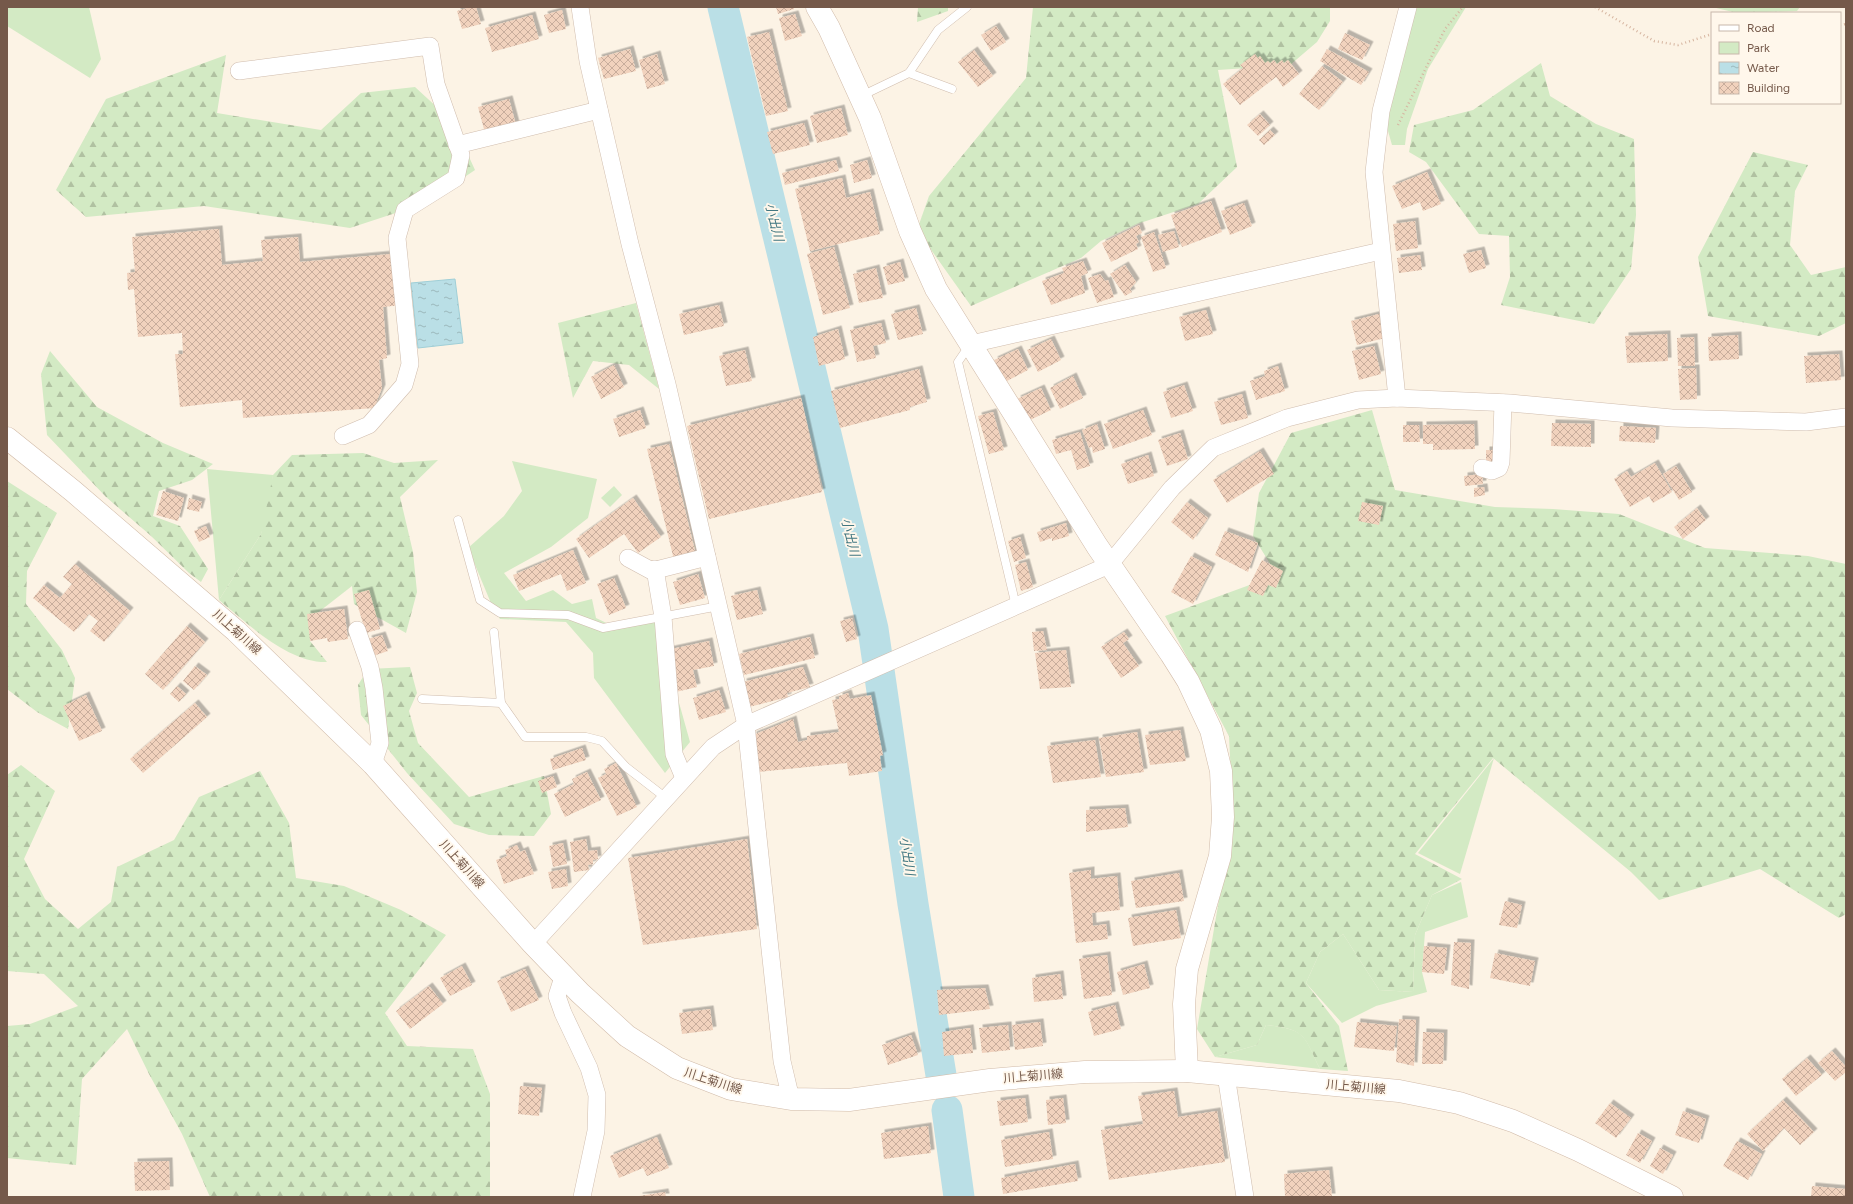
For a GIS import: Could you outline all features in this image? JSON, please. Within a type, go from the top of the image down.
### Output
[{"type":"main road","points":[[817,7],[829,28],[870,118],[910,231],[936,288],[1109,564],[1172,654],[1188,681],[1211,730],[1221,771],[1223,817],[1220,856],[1187,969],[1184,1004],[1187,1071]]},
{"type":"main road","name":"川上菊川線","points":[[7,438],[73,491],[236,631],[373,764],[533,944],[564,974],[580,993],[627,1036],[676,1068],[731,1089],[791,1099],[849,1100],[990,1080],[1085,1072],[1187,1071],[1399,1091],[1459,1103],[1513,1121],[1578,1150],[1672,1197]]},
{"type":"street","points":[[580,7],[588,61],[599,110],[630,244],[667,384],[746,725],[782,1061],[791,1099]]},
{"type":"street","points":[[1397,398],[1374,172],[1381,111],[1408,7]]},
{"type":"street","points":[[239,71],[430,46],[436,84],[461,155],[456,178],[405,210],[397,238],[410,364],[404,385],[369,425],[343,436]]},
{"type":"street","points":[[457,145],[599,110]]},
{"type":"street","points":[[971,344],[1381,251]]},
{"type":"street","points":[[533,944],[714,747],[746,725],[889,663],[1109,564],[1172,488],[1213,448],[1287,418],[1358,400],[1397,398],[1503,402],[1672,418],[1806,422],[1846,417]]},
{"type":"street","points":[[1482,468],[1492,471],[1499,468],[1501,462],[1503,402]]},
{"type":"street","points":[[628,558],[652,571],[707,557]]},
{"type":"street","points":[[655,570],[663,617],[674,754],[684,778]]},
{"type":"street","points":[[357,630],[370,668],[374,688],[380,743],[373,764]]},
{"type":"street","points":[[564,974],[558,996],[563,1013],[590,1068],[596,1095],[596,1131],[582,1197]]},
{"type":"street","points":[[1226,1075],[1245,1197]]},
{"type":"lane","points":[[860,96],[909,73],[938,30],[967,7]]},
{"type":"lane","points":[[909,73],[952,89]]},
{"type":"lane","points":[[971,344],[958,362],[1016,606]]},
{"type":"lane","points":[[458,520],[480,600],[500,613],[568,615],[603,628],[719,606]]},
{"type":"lane","points":[[494,632],[501,703],[524,737],[586,737],[602,741],[626,767],[666,798]]},
{"type":"lane","points":[[422,699],[501,703]]},
{"type":"path","points":[[1397,127],[1445,29],[1463,7]]},
{"type":"path","points":[[1596,7],[1654,41],[1678,45],[1711,34]]},
{"type":"green space","points":[[7,7],[89,7],[101,59],[90,78],[7,26]]},
{"type":"green space","points":[[918,7],[948,7],[948,11],[917,22]]},
{"type":"green space","points":[[1033,7],[1330,7],[1330,21],[1317,42],[1290,65],[1218,70],[1237,167],[1198,204],[1137,224],[1101,241],[1081,258],[971,306],[917,230],[929,196],[1026,78]]},
{"type":"green space","points":[[1408,7],[1466,7],[1428,69],[1407,129],[1405,145],[1392,145],[1386,124]]},
{"type":"green space","points":[[1712,7],[1800,7],[1797,11],[1733,12]]},
{"type":"green space","points":[[226,55],[217,113],[321,130],[361,93],[415,87],[453,122],[475,170],[426,203],[350,228],[204,206],[86,217],[56,190],[106,99]]},
{"type":"green space","points":[[1541,63],[1550,96],[1596,124],[1634,139],[1636,215],[1631,269],[1594,324],[1501,305],[1510,277],[1509,236],[1479,234],[1426,162],[1409,152],[1414,125],[1473,110]]},
{"type":"green space","points":[[1753,152],[1808,165],[1795,191],[1790,245],[1811,275],[1846,267],[1846,323],[1819,336],[1708,316],[1698,257]]},
{"type":"green space","points":[[636,303],[659,389],[629,365],[593,361],[573,398],[558,323]]},
{"type":"green space","points":[[50,351],[97,407],[163,443],[213,464],[192,480],[159,491],[153,516],[180,526],[208,569],[201,582],[189,573],[150,535],[106,497],[47,435],[41,374]]},
{"type":"green space","points":[[1372,410],[1395,490],[1495,507],[1553,509],[1619,514],[1705,548],[1808,556],[1846,564],[1846,914],[1839,918],[1760,869],[1659,900],[1631,872],[1493,758],[1415,854],[1462,879],[1432,895],[1415,935],[1413,992],[1379,990],[1343,934],[1320,952],[1306,983],[1339,1026],[1348,1071],[1320,1069],[1302,1036],[1289,1029],[1266,1025],[1257,1045],[1215,1057],[1197,1029],[1233,817],[1229,736],[1165,616],[1277,575],[1253,536],[1259,493],[1291,433]]},
{"type":"green space","points":[[363,453],[394,463],[438,460],[400,497],[413,552],[417,592],[406,633],[354,604],[352,586],[311,618],[310,641],[327,662],[312,661],[283,649],[269,640],[219,600],[261,534],[273,475],[292,455]]},
{"type":"green space","points":[[512,461],[597,479],[588,518],[551,547],[504,573],[526,601],[553,590],[572,604],[592,599],[596,618],[619,629],[656,620],[690,742],[665,773],[594,678],[593,653],[566,622],[500,619],[493,608],[468,548],[504,516],[522,491]]},
{"type":"green space","points":[[207,469],[273,475],[271,501],[261,534],[219,600]]},
{"type":"green space","points":[[7,481],[57,513],[27,571],[26,604],[62,650],[75,678],[68,729],[37,712],[7,689]]},
{"type":"green space","points":[[614,486],[622,495],[610,507],[601,498]]},
{"type":"green space","points":[[410,667],[417,693],[409,711],[418,743],[469,797],[544,776],[551,814],[534,836],[489,835],[454,824],[407,773],[361,715],[358,685],[368,669]]},
{"type":"green space","points":[[1494,758],[1460,874],[1418,853]]},
{"type":"green space","points":[[21,765],[55,791],[24,859],[45,899],[78,929],[111,902],[117,867],[174,840],[199,797],[260,771],[289,823],[296,878],[344,886],[401,910],[446,935],[385,1013],[407,1046],[473,1049],[490,1094],[490,1197],[210,1197],[182,1134],[149,1074],[127,1029],[82,1079],[76,1165],[7,1158],[7,1026],[30,1024],[78,1006],[44,974],[7,971],[7,775]]},
{"type":"green space","points":[[1461,882],[1468,917],[1425,932],[1422,972],[1427,992],[1376,1006],[1342,1023],[1306,983],[1320,952],[1343,934],[1379,990],[1413,992],[1415,935],[1432,895]]},
{"type":"green space","points":[[1266,1025],[1289,1029],[1302,1036],[1310,1048],[1320,1069],[1215,1057],[1257,1045]]},
{"type":"water","points":[[455,279],[463,343],[418,348],[411,283]]},
{"type":"building","points":[[470,7],[476,7],[481,24],[462,29],[457,11]]},
{"type":"building","points":[[776,7],[794,7],[794,9],[778,14]]},
{"type":"building","points":[[562,10],[566,29],[549,33],[544,15]]},
{"type":"building","points":[[795,14],[802,36],[785,41],[779,18]]},
{"type":"building","points":[[532,15],[539,39],[492,52],[485,28]]},
{"type":"building","points":[[996,26],[1006,42],[991,51],[981,35]]},
{"type":"building","points":[[769,32],[788,111],[766,116],[747,37]]},
{"type":"building","points":[[1345,33],[1370,45],[1362,60],[1338,49]]},
{"type":"building","points":[[630,49],[636,71],[604,79],[598,58]]},
{"type":"building","points":[[1327,49],[1369,72],[1361,85],[1320,61]]},
{"type":"building","points":[[974,50],[993,76],[978,87],[958,62]]},
{"type":"building","points":[[657,54],[665,84],[647,89],[639,60]]},
{"type":"building","points":[[1255,54],[1258,58],[1260,56],[1265,63],[1268,61],[1270,63],[1274,60],[1277,64],[1282,60],[1284,63],[1288,60],[1299,74],[1283,87],[1276,77],[1240,105],[1223,84],[1243,68],[1240,65]]},
{"type":"building","points":[[1322,66],[1343,82],[1319,110],[1299,94]]},
{"type":"building","points":[[509,99],[516,125],[485,133],[478,107]]},
{"type":"building","points":[[841,108],[848,135],[817,143],[810,116]]},
{"type":"building","points":[[1260,114],[1270,125],[1258,136],[1247,125]]},
{"type":"building","points":[[804,123],[810,145],[773,154],[767,132]]},
{"type":"building","points":[[1270,130],[1275,135],[1264,145],[1259,140]]},
{"type":"building","points":[[836,160],[839,171],[785,185],[782,173]]},
{"type":"building","points":[[867,160],[872,178],[854,183],[850,165]]},
{"type":"building","points":[[1427,172],[1441,204],[1423,211],[1420,202],[1402,209],[1392,186]]},
{"type":"building","points":[[842,178],[846,198],[870,192],[880,234],[810,251],[795,189]]},
{"type":"building","points":[[1211,201],[1222,232],[1182,247],[1171,215]]},
{"type":"building","points":[[1244,203],[1252,226],[1230,235],[1221,211]]},
{"type":"building","points":[[1415,221],[1418,248],[1396,251],[1393,224]]},
{"type":"building","points":[[1139,225],[1142,233],[1136,236],[1139,242],[1136,244],[1138,249],[1111,262],[1102,243]]},
{"type":"building","points":[[219,229],[222,265],[263,261],[261,240],[298,237],[300,262],[391,254],[402,305],[383,307],[387,358],[379,360],[382,388],[374,408],[243,418],[242,400],[180,407],[175,354],[183,354],[182,333],[138,337],[134,289],[128,290],[127,273],[135,272],[132,237]]},
{"type":"building","points":[[1174,231],[1179,247],[1163,252],[1158,235]]},
{"type":"building","points":[[1154,232],[1166,268],[1153,272],[1141,237]]},
{"type":"building","points":[[834,247],[850,308],[823,315],[807,254]]},
{"type":"building","points":[[1481,250],[1486,268],[1469,273],[1463,254]]},
{"type":"building","points":[[1420,255],[1422,270],[1399,273],[1397,258]]},
{"type":"building","points":[[1083,261],[1088,273],[1081,276],[1085,293],[1051,305],[1042,281],[1064,273],[1062,268]]},
{"type":"building","points":[[900,262],[905,281],[888,285],[883,267]]},
{"type":"building","points":[[1125,265],[1136,282],[1130,289],[1132,292],[1125,296],[1110,274]]},
{"type":"building","points":[[876,268],[883,298],[859,303],[853,274]]},
{"type":"building","points":[[1100,274],[1105,281],[1108,280],[1114,297],[1097,303],[1088,278]]},
{"type":"building","points":[[719,305],[724,326],[684,335],[679,314]]},
{"type":"building","points":[[916,308],[923,334],[898,340],[891,314]]},
{"type":"building","points":[[1206,310],[1213,334],[1185,341],[1179,317]]},
{"type":"building","points":[[1379,314],[1385,338],[1357,345],[1351,321]]},
{"type":"building","points":[[881,323],[886,343],[873,346],[876,358],[857,362],[850,330]]},
{"type":"building","points":[[838,329],[845,359],[819,366],[813,337]]},
{"type":"building","points":[[1667,334],[1668,361],[1627,363],[1625,336]]},
{"type":"building","points":[[1738,335],[1739,359],[1709,361],[1708,337]]},
{"type":"building","points":[[1694,337],[1695,366],[1678,366],[1677,338]]},
{"type":"building","points":[[1051,339],[1061,360],[1038,372],[1027,350]]},
{"type":"building","points":[[1374,346],[1381,374],[1359,380],[1352,351]]},
{"type":"building","points":[[1018,349],[1028,370],[1005,382],[994,360]]},
{"type":"building","points":[[745,350],[752,381],[726,386],[719,356]]},
{"type":"building","points":[[1839,354],[1841,380],[1806,383],[1804,356]]},
{"type":"building","points":[[614,365],[624,387],[601,399],[591,377]]},
{"type":"building","points":[[1278,366],[1285,391],[1256,400],[1250,381],[1265,376],[1264,371]]},
{"type":"building","points":[[1696,368],[1697,399],[1680,400],[1678,369]]},
{"type":"building","points":[[919,369],[927,402],[910,407],[910,410],[840,428],[831,391]]},
{"type":"building","points":[[1073,376],[1083,398],[1060,409],[1050,388]]},
{"type":"building","points":[[1184,385],[1193,411],[1171,418],[1163,392]]},
{"type":"building","points":[[1041,388],[1051,410],[1028,421],[1017,399]]},
{"type":"building","points":[[1242,394],[1248,418],[1221,425],[1214,402]]},
{"type":"building","points":[[801,398],[822,492],[709,519],[687,426]]},
{"type":"building","points":[[640,410],[646,428],[619,437],[613,419]]},
{"type":"building","points":[[1143,410],[1152,435],[1113,449],[1104,424]]},
{"type":"building","points":[[993,412],[1004,450],[989,454],[978,416]]},
{"type":"building","points":[[1552,423],[1591,424],[1591,447],[1551,446]]},
{"type":"building","points":[[1097,424],[1105,449],[1093,453],[1092,447],[1089,448],[1082,430]]},
{"type":"building","points":[[1474,424],[1475,449],[1433,450],[1433,444],[1423,444],[1423,425]]},
{"type":"building","points":[[1403,425],[1419,425],[1420,442],[1403,442]]},
{"type":"building","points":[[1620,426],[1656,428],[1655,443],[1619,441]]},
{"type":"building","points":[[1080,432],[1090,466],[1077,470],[1071,450],[1056,454],[1052,440]]},
{"type":"building","points":[[1180,433],[1188,459],[1167,466],[1158,440]]},
{"type":"building","points":[[669,444],[696,555],[674,560],[647,449]]},
{"type":"building","points":[[1486,450],[1494,450],[1494,461],[1486,461]]},
{"type":"building","points":[[1260,451],[1274,474],[1227,503],[1213,480]]},
{"type":"building","points":[[1148,455],[1154,476],[1128,484],[1121,464]]},
{"type":"building","points":[[1655,463],[1672,492],[1653,503],[1649,496],[1630,507],[1614,479],[1627,471],[1631,477]]},
{"type":"building","points":[[1676,466],[1692,492],[1679,500],[1663,474]]},
{"type":"building","points":[[1482,474],[1483,484],[1465,486],[1464,476]]},
{"type":"building","points":[[1484,487],[1485,495],[1474,497],[1474,488]]},
{"type":"building","points":[[163,491],[184,498],[178,521],[156,515]]},
{"type":"building","points":[[189,498],[202,502],[199,512],[187,509]]},
{"type":"building","points":[[633,498],[661,537],[638,553],[624,534],[589,558],[576,539]]},
{"type":"building","points":[[1187,502],[1208,518],[1193,540],[1171,522]]},
{"type":"building","points":[[1362,502],[1383,506],[1379,525],[1358,521]]},
{"type":"building","points":[[1697,508],[1706,520],[1683,539],[1674,527]]},
{"type":"building","points":[[1066,523],[1069,536],[1052,541],[1052,538],[1040,542],[1037,532]]},
{"type":"building","points":[[206,526],[210,537],[199,542],[194,531]]},
{"type":"building","points":[[1225,531],[1258,543],[1248,572],[1215,555]]},
{"type":"building","points":[[1020,537],[1026,558],[1014,562],[1008,541]]},
{"type":"building","points":[[573,550],[586,583],[567,591],[561,574],[519,591],[513,575]]},
{"type":"building","points":[[1191,556],[1212,567],[1193,604],[1171,592]]},
{"type":"building","points":[[1262,560],[1283,571],[1276,588],[1268,585],[1263,596],[1247,590]]},
{"type":"building","points":[[1026,562],[1033,587],[1021,591],[1015,565]]},
{"type":"building","points":[[75,564],[130,611],[104,642],[90,631],[98,621],[89,614],[74,632],[33,598],[44,585],[60,598],[72,584],[63,577]]},
{"type":"building","points":[[698,574],[705,598],[680,605],[673,582]]},
{"type":"building","points":[[614,578],[626,608],[609,615],[597,584]]},
{"type":"building","points":[[369,590],[380,629],[366,633],[354,594]]},
{"type":"building","points":[[757,590],[763,614],[737,620],[731,596]]},
{"type":"building","points":[[344,609],[348,639],[328,642],[327,638],[310,641],[307,614]]},
{"type":"building","points":[[852,618],[857,639],[846,642],[840,621]]},
{"type":"building","points":[[187,626],[205,642],[163,690],[145,674]]},
{"type":"building","points":[[1043,631],[1047,650],[1034,651],[1032,632]]},
{"type":"building","points":[[1124,632],[1129,639],[1123,643],[1139,666],[1121,678],[1101,647]]},
{"type":"building","points":[[382,635],[388,651],[373,656],[368,639]]},
{"type":"building","points":[[810,637],[815,658],[744,675],[739,654]]},
{"type":"building","points":[[709,641],[714,666],[693,670],[697,687],[676,692],[667,650]]},
{"type":"building","points":[[1066,650],[1071,687],[1040,689],[1035,653]]},
{"type":"building","points":[[195,666],[207,675],[194,690],[183,681]]},
{"type":"building","points":[[803,667],[810,687],[787,693],[788,697],[749,707],[743,682]]},
{"type":"building","points":[[177,686],[186,694],[179,702],[170,694]]},
{"type":"building","points":[[719,690],[726,712],[699,720],[693,698]]},
{"type":"building","points":[[848,693],[850,699],[871,695],[883,755],[880,756],[882,771],[849,776],[847,763],[758,772],[753,735],[793,719],[798,742],[807,740],[807,736],[839,732],[832,700],[839,699],[839,696]]},
{"type":"building","points":[[86,695],[102,731],[79,741],[63,706]]},
{"type":"building","points":[[195,703],[207,717],[143,773],[130,759]]},
{"type":"building","points":[[1180,730],[1186,761],[1150,765],[1145,735]]},
{"type":"building","points":[[1137,732],[1144,772],[1106,777],[1099,738]]},
{"type":"building","points":[[1095,740],[1101,777],[1053,783],[1047,746]]},
{"type":"building","points":[[582,748],[586,760],[553,770],[550,759]]},
{"type":"building","points":[[616,763],[637,807],[617,816],[598,778],[606,774],[604,769]]},
{"type":"building","points":[[587,772],[601,800],[565,817],[554,794],[574,784],[572,779]]},
{"type":"building","points":[[553,776],[557,787],[542,793],[538,781]]},
{"type":"building","points":[[1125,808],[1128,827],[1086,832],[1086,810]]},
{"type":"building","points":[[586,839],[588,851],[597,850],[598,859],[593,860],[593,864],[588,865],[589,870],[574,872],[570,842]]},
{"type":"building","points":[[747,839],[757,929],[643,945],[628,858]]},
{"type":"building","points":[[563,843],[567,864],[553,867],[549,846]]},
{"type":"building","points":[[517,845],[520,852],[525,850],[534,874],[504,884],[496,860],[507,856],[505,850]]},
{"type":"building","points":[[566,869],[568,886],[552,889],[548,872]]},
{"type":"building","points":[[1091,870],[1091,879],[1117,876],[1120,910],[1092,913],[1093,926],[1106,924],[1108,939],[1076,943],[1069,873]]},
{"type":"building","points":[[1179,873],[1184,901],[1136,908],[1131,881]]},
{"type":"building","points":[[1505,901],[1522,905],[1517,928],[1499,925]]},
{"type":"building","points":[[1176,910],[1181,938],[1133,946],[1128,918]]},
{"type":"building","points":[[1454,942],[1471,943],[1469,989],[1451,985]]},
{"type":"building","points":[[1424,946],[1447,948],[1444,974],[1422,972]]},
{"type":"building","points":[[1495,953],[1535,961],[1530,986],[1490,978]]},
{"type":"building","points":[[1107,955],[1112,995],[1084,999],[1079,959]]},
{"type":"building","points":[[1144,964],[1150,988],[1123,995],[1117,972]]},
{"type":"building","points":[[462,966],[472,985],[450,996],[440,978]]},
{"type":"building","points":[[525,969],[539,1000],[511,1012],[497,981]]},
{"type":"building","points":[[1060,974],[1063,999],[1034,1002],[1032,978]]},
{"type":"building","points":[[429,986],[443,1004],[410,1029],[396,1011]]},
{"type":"building","points":[[985,988],[990,1009],[939,1015],[937,990]]},
{"type":"building","points":[[1115,1005],[1121,1029],[1094,1036],[1088,1012]]},
{"type":"building","points":[[710,1009],[713,1030],[682,1034],[679,1013]]},
{"type":"building","points":[[1399,1019],[1416,1020],[1414,1066],[1396,1062]]},
{"type":"building","points":[[1040,1022],[1043,1046],[1015,1050],[1012,1025]]},
{"type":"building","points":[[1357,1022],[1397,1026],[1394,1051],[1354,1047]]},
{"type":"building","points":[[1008,1025],[1010,1050],[982,1053],[979,1028]]},
{"type":"building","points":[[970,1028],[973,1053],[944,1056],[942,1032]]},
{"type":"building","points":[[1423,1032],[1444,1033],[1443,1064],[1422,1064]]},
{"type":"building","points":[[911,1035],[918,1055],[888,1065],[882,1045]]},
{"type":"building","points":[[1832,1051],[1846,1067],[1846,1072],[1835,1081],[1818,1063]]},
{"type":"building","points":[[1807,1058],[1822,1075],[1796,1096],[1782,1079]]},
{"type":"building","points":[[520,1086],[542,1088],[539,1116],[518,1114]]},
{"type":"building","points":[[1174,1091],[1178,1117],[1217,1111],[1225,1162],[1109,1180],[1101,1130],[1143,1124],[1138,1096]]},
{"type":"building","points":[[1025,1098],[1028,1122],[1000,1126],[997,1101]]},
{"type":"building","points":[[1063,1098],[1066,1123],[1048,1125],[1046,1100]]},
{"type":"building","points":[[1783,1100],[1814,1132],[1800,1145],[1784,1128],[1763,1151],[1747,1134]]},
{"type":"building","points":[[1610,1103],[1631,1118],[1616,1138],[1595,1123]]},
{"type":"building","points":[[1683,1111],[1706,1119],[1699,1143],[1675,1135]]},
{"type":"building","points":[[928,1126],[931,1153],[884,1159],[881,1133]]},
{"type":"building","points":[[1049,1132],[1053,1159],[1005,1167],[1001,1140]]},
{"type":"building","points":[[1638,1133],[1652,1141],[1640,1163],[1626,1155]]},
{"type":"building","points":[[657,1137],[669,1168],[647,1176],[643,1168],[619,1178],[610,1156]]},
{"type":"building","points":[[1737,1141],[1762,1154],[1748,1180],[1723,1166]]},
{"type":"building","points":[[1660,1148],[1673,1155],[1663,1174],[1650,1166]]},
{"type":"building","points":[[169,1161],[170,1190],[135,1191],[134,1162]]},
{"type":"building","points":[[1075,1164],[1078,1181],[1003,1194],[1001,1178]]},
{"type":"building","points":[[1329,1170],[1332,1197],[1285,1197],[1284,1174]]},
{"type":"building","points":[[1812,1186],[1846,1189],[1846,1197],[1811,1197]]},
{"type":"building","points":[[665,1192],[666,1197],[639,1197],[639,1196]]},
{"type":"waterway","name":"小出川","points":[[723,7],[873,629],[913,904],[941,1075]]},
{"type":"waterway","name":"小出川","points":[[947,1110],[959,1197]]}]
